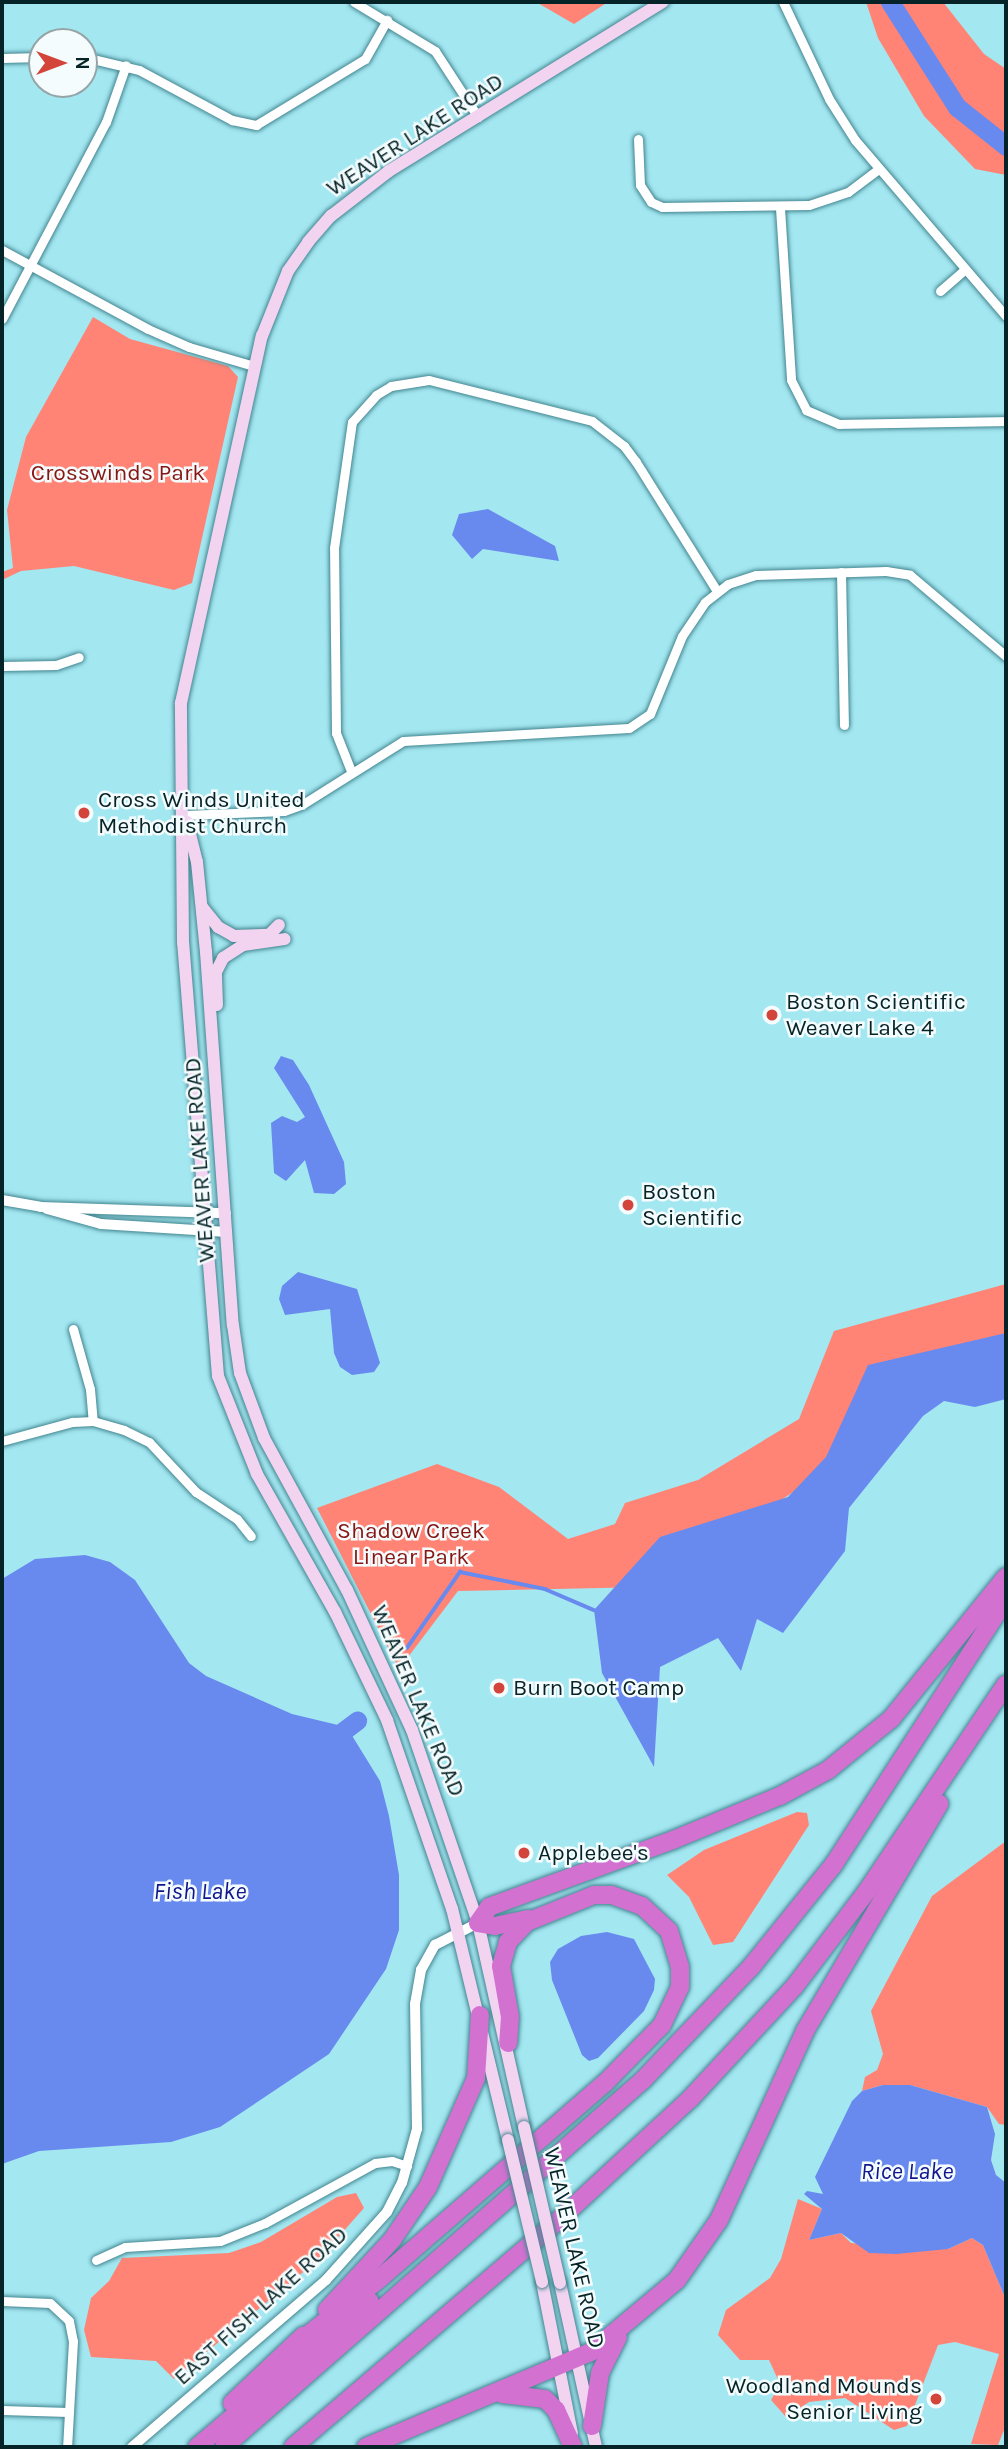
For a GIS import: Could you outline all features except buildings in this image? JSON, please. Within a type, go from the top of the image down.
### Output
[{"type":"highway","points":[[197,2447],[570,2130],[674,2026],[687,1999],[688,1970],[679,1931],[663,1910],[645,1896],[622,1888],[594,1895],[537,1916],[495,1926],[478,1923],[489,1908],[674,1840],[780,1796],[828,1770],[891,1718],[1006,1577]]},
{"type":"highway","points":[[224,2447],[643,2080],[751,1966],[834,1864],[1006,1599]]},
{"type":"highway","points":[[366,2447],[579,2358],[626,2326],[677,2280],[708,2239],[805,2031],[1006,1684]]},
{"type":"highway","points":[[293,2447],[562,2217],[690,2099],[795,1986],[867,1891],[996,1700]]},
{"type":"highway","points":[[296,2344],[377,2281],[605,2083],[674,2008],[680,1967],[669,1931],[657,1916],[627,1898],[594,1895]]},
{"type":"highway","points":[[508,2043],[502,1956],[519,1928],[537,1916]]},
{"type":"highway","points":[[184,2447],[296,2344],[392,2240],[428,2187],[476,2078],[480,2015]]},
{"type":"highway","points":[[592,2427],[602,2366],[626,2326]]},
{"type":"highway","points":[[495,2394],[545,2399],[556,2410],[573,2447]]},
{"type":"main road","name":"WEAVER LAKE ROAD","points":[[573,2447],[545,2296],[480,2015],[423,1821],[375,1693],[257,1474],[228,1411],[212,1336],[202,1211],[180,865],[185,815],[181,737],[185,672],[254,366],[273,302],[288,271],[331,216],[389,171],[663,2]]},
{"type":"main road","name":"WEAVER LAKE ROAD","points":[[185,815],[197,862],[237,1360],[250,1404],[387,1672],[445,1819],[478,1923],[508,2043],[524,2127],[579,2358],[596,2447]]},
{"type":"main road","points":[[201,906],[218,927],[234,936],[269,935],[279,925]]},
{"type":"main road","points":[[212,1033],[218,1000],[216,972],[223,958],[243,945],[285,939]]},
{"type":"street","points":[[354,2],[435,51],[478,117]]},
{"type":"street","points":[[783,2],[835,109],[878,169],[1006,315]]},
{"type":"street","points":[[98,60],[126,65],[242,124],[256,125],[365,59],[387,20]]},
{"type":"street","points":[[2,58],[28,57]]},
{"type":"street","points":[[2,320],[106,122],[126,65]]},
{"type":"street","points":[[638,139],[640,185],[651,202],[662,207],[780,208],[827,201],[848,192],[878,169]]},
{"type":"street","points":[[780,208],[791,380],[806,410],[839,424],[1006,421]]},
{"type":"street","points":[[2,250],[158,333],[254,366]]},
{"type":"street","points":[[940,291],[965,269]]},
{"type":"street","points":[[351,771],[336,733],[334,548],[352,422],[376,395],[391,386],[429,380],[592,421],[630,454],[717,591]]},
{"type":"street","points":[[185,815],[284,811],[322,794],[389,746],[417,739],[629,728],[650,714],[682,636],[717,591],[756,575],[841,572],[910,575],[1006,656]]},
{"type":"street","points":[[841,572],[844,725]]},
{"type":"street","points":[[2,666],[56,665],[79,657]]},
{"type":"street","points":[[2,1200],[41,1206],[226,1213]]},
{"type":"street","points":[[41,1206],[101,1224],[204,1228],[227,1232]]},
{"type":"street","points":[[73,1329],[90,1389],[93,1421]]},
{"type":"street","points":[[2,1441],[93,1421],[149,1442],[196,1492],[237,1519],[251,1536]]},
{"type":"street","name":"EAST FISH LAKE ROAD","points":[[132,2447],[345,2262],[387,2212],[407,2166],[418,2116],[418,1977],[435,1945],[457,1931],[478,1923]]},
{"type":"street","points":[[96,2260],[125,2247],[220,2241],[265,2223],[375,2163],[392,2161],[407,2166]]},
{"type":"street","points":[[2,2301],[40,2301],[65,2313],[73,2342],[66,2447]]},
{"type":"street","points":[[2,2410],[68,2412]]},
{"type":"green space","points":[[536,2],[608,2],[574,24]]},
{"type":"green space","points":[[866,2],[943,2],[984,54],[1006,69],[1006,175],[975,169],[924,116],[878,38]]},
{"type":"green space","name":"Crosswinds Park","points":[[93,317],[130,339],[228,366],[238,377],[192,583],[174,590],[74,566],[21,571],[2,580],[2,572],[13,568],[7,510],[26,437]]},
{"type":"green space","name":"Shadow Creek Linear Park","points":[[1006,1284],[1006,1353],[648,1587],[458,1591],[399,1669],[317,1508],[437,1464],[499,1487],[568,1539],[615,1524],[625,1503],[698,1480],[799,1419],[834,1331]]},
{"type":"green space","points":[[797,1812],[807,1813],[809,1825],[733,1942],[713,1945],[689,1897],[667,1875],[704,1850]]},
{"type":"green space","points":[[1006,1841],[1006,2125],[999,2124],[987,2107],[910,2085],[883,2085],[862,2091],[865,2077],[877,2070],[883,2054],[871,2011],[932,1896]]},
{"type":"green space","points":[[356,2193],[364,2208],[319,2259],[174,2379],[156,2361],[91,2357],[84,2330],[91,2298],[109,2281],[122,2258],[229,2253],[261,2242],[337,2197]]},
{"type":"green space","points":[[798,2199],[822,2209],[809,2240],[841,2233],[851,2243],[948,2249],[972,2238],[983,2245],[1006,2300],[1006,2425],[998,2445],[971,2444],[999,2354],[955,2342],[938,2345],[907,2426],[894,2430],[845,2398],[809,2402],[786,2417],[771,2400],[780,2384],[769,2360],[740,2360],[718,2335],[726,2310],[770,2278],[781,2259]]},
{"type":"water","points":[[488,509],[555,546],[559,561],[483,549],[472,559],[452,535],[459,514]]},
{"type":"water","points":[[281,1056],[293,1060],[309,1085],[344,1162],[346,1184],[334,1194],[314,1193],[305,1160],[286,1181],[274,1173],[271,1123],[282,1116],[297,1122],[305,1117],[274,1068]]},
{"type":"water","points":[[298,1272],[357,1289],[380,1363],[374,1372],[352,1375],[340,1367],[334,1353],[330,1309],[285,1315],[279,1299],[282,1286]]},
{"type":"water","points":[[1006,1333],[1006,1399],[975,1407],[944,1401],[923,1416],[849,1508],[845,1551],[783,1633],[757,1619],[741,1671],[718,1638],[660,1667],[654,1767],[602,1673],[594,1610],[660,1537],[788,1497],[826,1457],[868,1365]]},
{"type":"water","name":"Fish Lake","points":[[85,1555],[110,1562],[135,1580],[189,1663],[206,1676],[292,1714],[338,1725],[351,1734],[380,1781],[389,1816],[399,1875],[399,1930],[386,1969],[329,2054],[220,2127],[171,2142],[39,2151],[2,2164],[2,1579],[35,1559]]},
{"type":"water","points":[[607,1932],[634,1939],[655,1979],[654,1990],[644,2011],[598,2058],[589,2061],[582,2055],[552,1980],[550,1962],[558,1949],[581,1936]]},
{"type":"water","name":"Rice Lake","points":[[883,2085],[910,2085],[987,2107],[995,2134],[991,2160],[996,2175],[1006,2183],[1006,2300],[983,2245],[972,2238],[948,2249],[896,2254],[869,2253],[841,2233],[809,2240],[822,2209],[804,2194],[807,2191],[823,2194],[815,2177],[852,2101],[862,2091]]},
{"type":"waterway","points":[[890,2],[957,107],[1006,146]]},
{"type":"waterway","points":[[407,1648],[460,1572],[545,1589],[594,1610]]},
{"type":"waterway","points":[[326,1744],[357,1721]]},
{"type":"place","name":"Cross Winds United Methodist Church","points":[[84,813]]},
{"type":"place","name":"Boston Scientific Weaver Lake 4","points":[[772,1015]]},
{"type":"place","name":"Boston Scientific","points":[[628,1205]]},
{"type":"place","name":"Burn Boot Camp","points":[[499,1688]]},
{"type":"place","name":"Applebee's","points":[[524,1853]]},
{"type":"place","name":"Woodland Mounds Senior Living","points":[[936,2399]]}]
